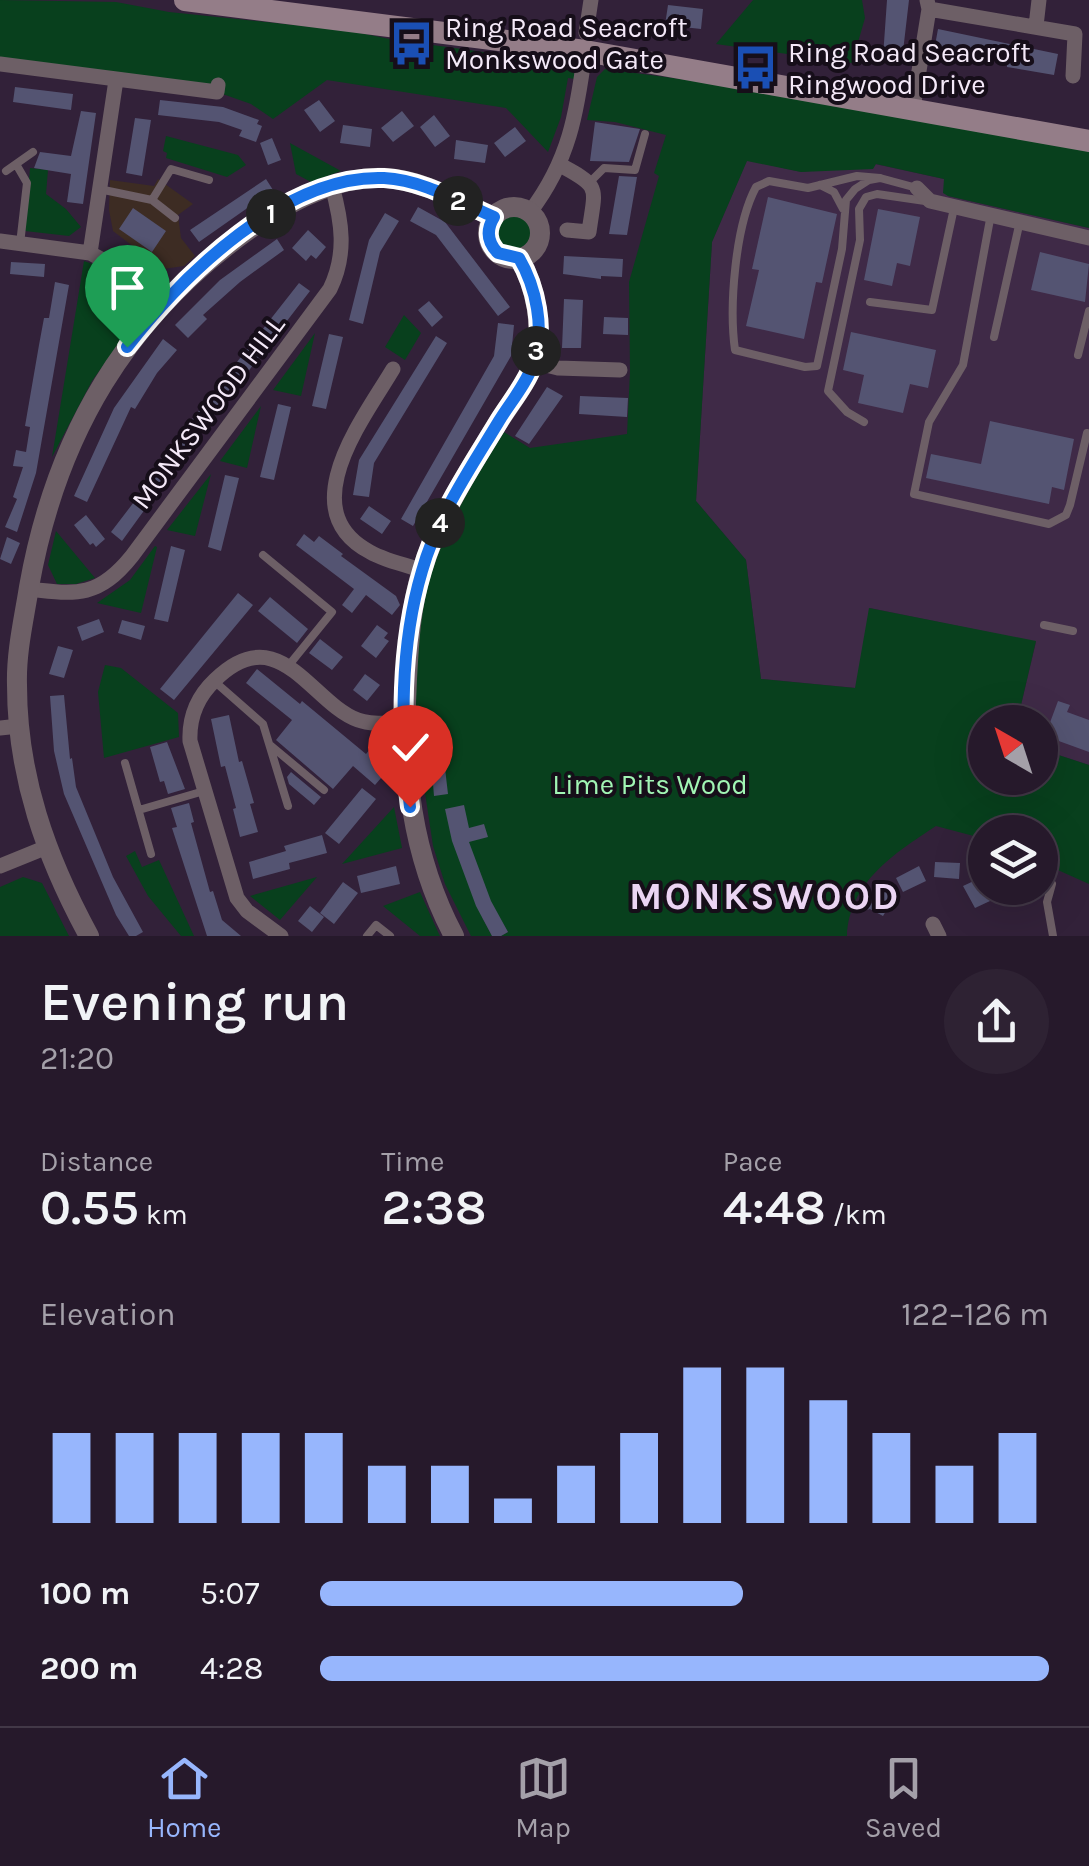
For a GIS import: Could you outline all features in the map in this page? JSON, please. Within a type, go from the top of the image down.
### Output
[{"type":"main road","points":[[185,0],[586,42],[1089,141]]},
{"type":"street","points":[[530,212],[560,164],[576,118],[591,0]]},
{"type":"street","points":[[1036,26],[1039,0]]},
{"type":"street","points":[[914,108],[928,5],[1075,34],[1073,76]]},
{"type":"street","points":[[0,64],[217,92],[218,84]]},
{"type":"street","points":[[90,253],[116,80]]},
{"type":"street","points":[[560,164],[590,182],[594,191],[589,232],[566,230]]},
{"type":"street","points":[[89,936],[47,847],[10,727],[29,589],[48,501],[70,443],[100,388],[159,306],[194,271],[275,212],[332,186],[368,179],[404,181],[494,217]]},
{"type":"street","name":"MONKSWOOD HILL","points":[[29,589],[76,593],[104,584],[124,566],[330,289],[338,272],[343,238],[332,186]]},
{"type":"street","points":[[917,188],[930,201],[954,208],[1089,238]]},
{"type":"street","points":[[508,207],[530,212],[538,223],[540,238],[532,251],[519,258],[504,257],[492,247],[488,233],[494,217],[508,207]]},
{"type":"street","points":[[0,241],[90,253],[121,270],[159,306]]},
{"type":"street","points":[[454,936],[429,882],[407,782],[404,723],[409,636],[422,570],[439,526],[534,362],[537,310],[519,258]]},
{"type":"street","points":[[534,362],[558,368],[620,370]]},
{"type":"street","points":[[394,369],[340,461],[334,503],[340,522],[359,545],[376,555],[422,570]]},
{"type":"street","points":[[281,936],[246,910],[237,898],[190,742],[189,720],[214,681],[234,664],[256,659],[289,666],[359,720],[404,723]]},
{"type":"street","points":[[0,866],[47,847]]},
{"type":"lane","points":[[590,182],[604,168],[635,170],[645,134]]},
{"type":"lane","points":[[6,171],[33,152]]},
{"type":"lane","points":[[16,164],[27,183],[20,244]]},
{"type":"lane","points":[[152,200],[171,168],[209,180]]},
{"type":"lane","points":[[880,178],[854,189],[846,200],[842,249],[816,366],[805,367],[735,350],[732,293],[756,187],[769,182],[808,188],[857,176],[880,178],[917,188]]},
{"type":"lane","points":[[820,186],[834,192],[844,212]]},
{"type":"lane","points":[[100,189],[152,200],[175,218]]},
{"type":"lane","points":[[864,422],[828,391],[860,240],[859,209],[866,197],[876,194],[930,201]]},
{"type":"lane","points":[[870,302],[932,310],[954,208]]},
{"type":"lane","points":[[991,214],[962,365],[929,422],[914,494],[1049,524],[1066,514],[1070,505],[1086,433]]},
{"type":"lane","points":[[994,337],[1020,220]]},
{"type":"lane","points":[[1078,355],[1089,311]]},
{"type":"lane","points":[[264,555],[332,612],[289,666]]},
{"type":"lane","points":[[1044,625],[1073,630]]},
{"type":"lane","points":[[214,681],[263,724],[288,806]]},
{"type":"lane","points":[[269,744],[324,790]]},
{"type":"lane","points":[[125,763],[150,854]]},
{"type":"lane","points":[[140,810],[204,791]]},
{"type":"lane","points":[[1048,905],[1054,936]]},
{"type":"lane","points":[[366,936],[376,925],[390,936]]},
{"type":"shaded area","points":[[747,160],[801,172],[875,164],[944,179],[948,196],[1089,228],[1089,765],[1058,755],[1058,705],[1021,705],[1036,642],[870,608],[856,688],[761,679],[746,560],[696,501],[712,242]]},
{"type":"shaded area","points":[[158,179],[193,204],[178,215],[181,238],[195,256],[184,266],[163,269],[113,231],[110,180],[154,186]]},
{"type":"green space","points":[[0,0],[116,2],[169,12],[351,31],[399,41],[400,46],[416,49],[418,43],[540,60],[542,57],[568,65],[576,79],[568,78],[561,117],[548,152],[506,108],[327,80],[273,119],[251,104],[217,92],[0,64]]},
{"type":"green space","points":[[753,0],[862,0],[865,18],[852,63],[716,44]]},
{"type":"green space","name":"Lime Pits Wood","points":[[605,69],[763,90],[1089,151],[1089,228],[948,196],[943,193],[944,179],[876,164],[873,169],[801,172],[747,161],[712,242],[696,501],[746,560],[761,679],[855,688],[869,608],[1036,641],[1021,705],[968,705],[968,795],[1058,795],[1058,755],[1089,765],[1089,884],[1058,870],[1058,815],[968,815],[968,834],[936,826],[877,871],[856,900],[847,936],[501,936],[508,932],[495,910],[482,917],[492,936],[471,936],[445,884],[433,846],[421,766],[420,724],[413,724],[420,618],[439,542],[462,496],[504,432],[530,448],[627,434],[629,282],[659,176],[654,173],[666,135],[615,122],[587,120],[597,77]]},
{"type":"green space","points":[[166,136],[238,155],[246,165],[227,177],[166,158]]},
{"type":"green space","points":[[290,143],[341,171],[311,182],[296,174]]},
{"type":"green space","points":[[30,168],[48,170],[46,194],[81,227],[69,236],[25,231]]},
{"type":"green space","points":[[514,215],[526,220],[531,232],[526,244],[514,249],[502,244],[497,232],[502,220]]},
{"type":"green space","points":[[84,261],[121,280],[131,296],[137,318],[92,381],[52,457]]},
{"type":"green space","points":[[404,315],[421,333],[405,360],[385,347]]},
{"type":"green space","points":[[315,333],[301,396],[273,390]]},
{"type":"green space","points":[[261,406],[247,468],[220,461]]},
{"type":"green space","points":[[211,474],[195,536],[167,530]]},
{"type":"green space","points":[[56,531],[95,578],[57,584],[48,565]]},
{"type":"green space","points":[[155,546],[141,613],[97,603],[130,580]]},
{"type":"green space","points":[[105,665],[121,668],[178,713],[179,737],[104,758],[98,692]]},
{"type":"green space","points":[[394,807],[402,848],[342,864]]},
{"type":"green space","points":[[135,851],[142,867],[159,860],[194,936],[181,936],[148,896],[126,856]]},
{"type":"green space","points":[[23,877],[42,883],[69,936],[0,936],[0,887]]},
{"type":"green space","points":[[317,877],[280,920],[250,896]]},
{"type":"green space","points":[[420,892],[440,936],[420,936],[383,906]]},
{"type":"building","points":[[887,0],[909,0],[902,60],[883,57]]},
{"type":"building","points":[[668,5],[703,9],[701,29],[665,25]]},
{"type":"building","points":[[938,29],[1058,54],[1054,75],[1007,67],[980,57],[934,51]]},
{"type":"building","points":[[15,87],[73,94],[71,110],[13,102]]},
{"type":"building","points":[[160,100],[223,107],[259,120],[257,124],[262,126],[256,142],[239,136],[242,130],[219,122],[158,115]]},
{"type":"building","points":[[319,100],[335,121],[320,132],[304,110]]},
{"type":"building","points":[[81,111],[96,113],[83,204],[67,202],[71,174],[34,168],[40,152],[71,156]]},
{"type":"building","points":[[402,111],[414,126],[393,142],[381,128]]},
{"type":"building","points":[[434,115],[450,136],[435,147],[420,127]]},
{"type":"building","points":[[135,118],[151,120],[142,176],[126,173]]},
{"type":"building","points":[[595,122],[640,129],[629,162],[590,161]]},
{"type":"building","points":[[343,125],[372,129],[370,147],[340,143]]},
{"type":"building","points":[[515,127],[526,141],[505,157],[494,143]]},
{"type":"building","points":[[272,138],[281,160],[268,165],[260,143]]},
{"type":"building","points":[[456,140],[488,145],[485,163],[454,159]]},
{"type":"building","points":[[619,176],[637,177],[627,235],[609,234]]},
{"type":"building","points":[[266,179],[273,190],[199,242],[190,230]]},
{"type":"building","points":[[768,197],[837,214],[822,283],[816,282],[804,339],[746,326],[759,270],[752,269]]},
{"type":"building","points":[[418,207],[445,222],[510,307],[498,316],[436,235],[410,221]]},
{"type":"building","points":[[133,208],[166,231],[152,252],[119,229]]},
{"type":"building","points":[[878,209],[920,217],[910,266],[897,263],[892,286],[864,280]]},
{"type":"building","points":[[385,213],[399,221],[380,252],[363,324],[349,320],[369,240]]},
{"type":"building","points":[[308,230],[326,247],[316,259],[311,255],[306,261],[292,248]]},
{"type":"building","points":[[277,239],[284,250],[203,315],[207,319],[188,338],[175,325],[220,280]]},
{"type":"building","points":[[1040,252],[1089,264],[1085,302],[1031,290]]},
{"type":"building","points":[[564,256],[623,259],[622,277],[601,279],[563,274]]},
{"type":"building","points":[[11,262],[45,264],[44,277],[10,274]]},
{"type":"building","points":[[55,282],[69,285],[36,473],[17,532],[5,527],[17,499],[13,497],[23,467],[13,466],[16,450],[26,452],[30,427],[25,426],[44,318],[49,318]]},
{"type":"building","points":[[299,283],[310,291],[122,541],[111,532],[173,451],[170,449],[186,427]]},
{"type":"building","points":[[564,299],[583,300],[581,348],[562,348]]},
{"type":"building","points":[[429,301],[443,317],[432,327],[418,310]]},
{"type":"building","points":[[604,317],[628,318],[628,335],[603,334]]},
{"type":"building","points":[[498,323],[514,325],[511,356],[413,526],[401,519],[494,356]]},
{"type":"building","points":[[851,332],[936,350],[928,388],[910,384],[903,413],[858,403],[864,375],[843,370]]},
{"type":"building","points":[[329,334],[343,337],[326,409],[312,406]]},
{"type":"building","points":[[436,336],[447,343],[374,463],[369,497],[353,495],[359,460]]},
{"type":"building","points":[[163,339],[177,350],[135,409],[131,407],[87,502],[74,496],[114,408]]},
{"type":"building","points":[[547,387],[563,396],[529,444],[515,436]]},
{"type":"building","points":[[580,396],[628,398],[627,417],[579,414]]},
{"type":"building","points":[[278,404],[291,407],[274,480],[260,477]]},
{"type":"building","points":[[990,421],[1074,439],[1064,490],[1052,487],[1049,504],[926,478],[931,454],[981,464]]},
{"type":"building","points":[[225,475],[239,478],[221,551],[208,547]]},
{"type":"building","points":[[369,506],[391,521],[382,534],[360,519]]},
{"type":"building","points":[[86,515],[105,539],[96,547],[74,525]]},
{"type":"building","points":[[304,534],[314,542],[319,536],[396,596],[400,605],[392,615],[366,595],[352,613],[342,605],[354,589],[296,545]]},
{"type":"building","points":[[7,537],[20,543],[11,564],[0,559]]},
{"type":"building","points":[[171,546],[185,550],[168,622],[154,619]]},
{"type":"building","points":[[238,593],[253,605],[174,700],[160,689]]},
{"type":"building","points":[[270,597],[308,629],[297,643],[258,611]]},
{"type":"building","points":[[99,619],[104,632],[82,641],[77,627]]},
{"type":"building","points":[[122,620],[145,626],[141,640],[118,633]]},
{"type":"building","points":[[377,625],[388,633],[384,638],[389,641],[376,658],[361,646]]},
{"type":"building","points":[[320,639],[343,657],[332,670],[309,653]]},
{"type":"building","points":[[58,646],[73,650],[64,678],[49,674]]},
{"type":"building","points":[[257,669],[366,754],[370,749],[386,762],[382,766],[388,770],[375,785],[353,766],[333,789],[276,740],[292,720],[246,683]]},
{"type":"building","points":[[365,674],[380,685],[367,701],[353,690]]},
{"type":"building","points":[[64,695],[76,787],[113,877],[143,932],[136,936],[129,936],[116,915],[64,794],[54,751],[50,696]]},
{"type":"building","points":[[1058,701],[1070,705],[1067,712],[1089,720],[1089,752],[1058,741]]},
{"type":"building","points":[[229,715],[239,762],[242,761],[254,803],[250,804],[258,832],[240,837],[233,809],[236,808],[225,766],[221,767],[211,719]]},
{"type":"building","points":[[429,734],[441,734],[448,794],[434,796]]},
{"type":"building","points":[[167,742],[185,789],[168,794],[164,781],[160,782],[150,747]]},
{"type":"building","points":[[291,772],[321,797],[314,805],[289,784],[287,777]]},
{"type":"building","points":[[362,788],[376,799],[339,844],[325,833]]},
{"type":"building","points":[[189,803],[210,892],[213,891],[222,920],[241,936],[207,936],[172,828],[177,827],[171,808]]},
{"type":"building","points":[[464,805],[469,828],[484,824],[488,837],[469,842],[491,901],[508,932],[501,936],[492,936],[476,906],[452,841],[445,809]]},
{"type":"building","points":[[322,835],[327,853],[289,863],[290,869],[253,879],[249,862]]},
{"type":"building","points":[[935,862],[960,863],[959,879],[934,877]]},
{"type":"building","points":[[396,866],[400,884],[361,893],[357,876]]},
{"type":"building","points":[[919,866],[926,881],[903,892],[896,878]]},
{"type":"building","points":[[343,882],[358,893],[334,924],[320,913]]},
{"type":"building","points":[[883,887],[896,896],[883,902],[889,906],[883,916],[867,910]]},
{"type":"building","points":[[310,906],[324,917],[312,932],[298,921]]},
{"type":"place","name":"Ring Road Seacroft Monkswood Gate","points":[[412,43]]},
{"type":"place","name":"Ring Road Seacroft Ringwood Drive","points":[[755,68]]},
{"type":"district","name":"MONKSWOOD","points":[[765,896]]},
{"type":"route","points":[[127,347],[159,306],[228,244],[291,203],[332,186],[368,179],[404,181],[494,217],[489,240],[504,257],[519,258],[525,269],[537,310],[538,337],[534,362],[460,484],[422,570],[409,636],[404,723],[410,807]]}]
